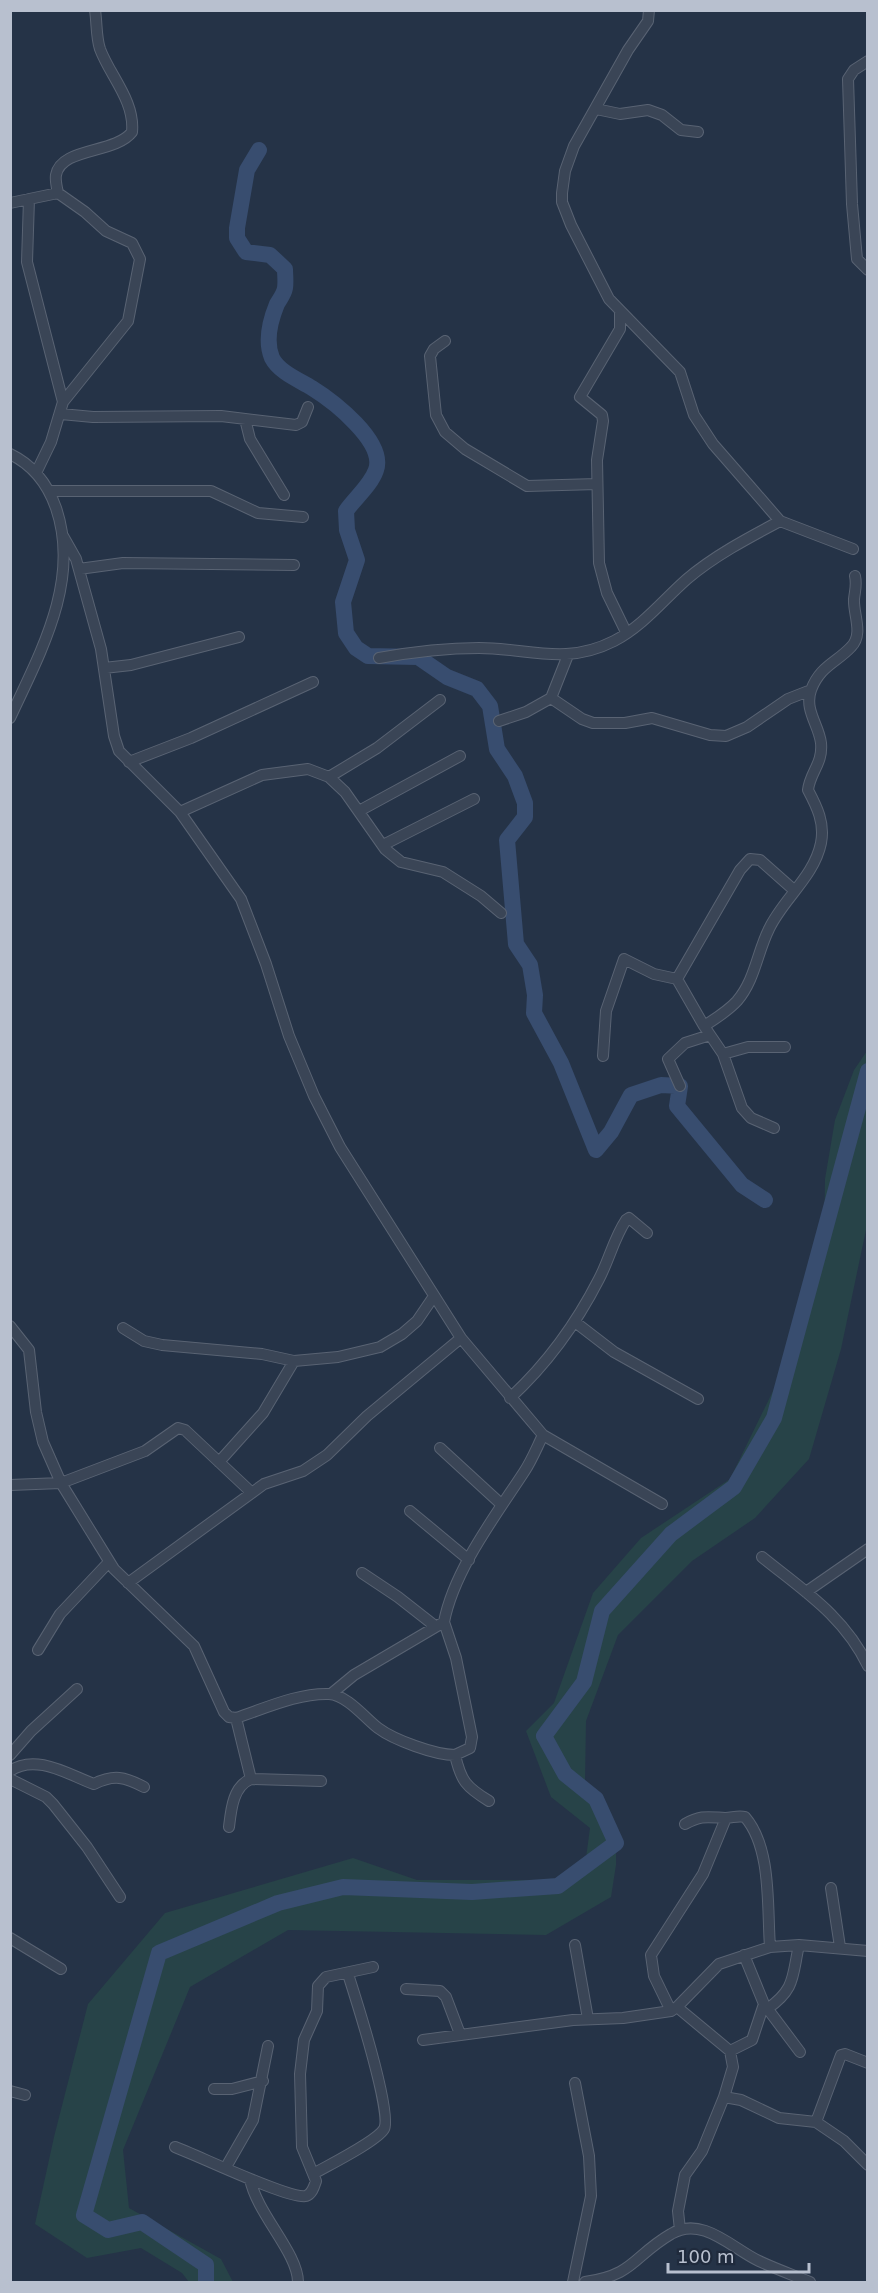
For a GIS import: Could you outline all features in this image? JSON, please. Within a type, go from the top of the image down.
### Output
[{"type":"street","points":[[58,194],[56,175],[62,163],[81,153],[115,145],[132,132],[133,122],[123,92],[99,46],[95,10]]},
{"type":"street","points":[[649,10],[648,21],[628,50],[574,146],[565,171],[562,202],[609,299],[680,372],[694,415],[713,444],[780,521],[853,549]]},
{"type":"street","points":[[867,61],[854,70],[848,79],[852,204],[857,259],[867,270]]},
{"type":"street","points":[[596,110],[620,114],[648,110],[662,115],[681,130],[698,132]]},
{"type":"street","points":[[10,203],[58,194],[85,212],[106,231],[132,243],[140,259],[128,321],[76,382],[63,402],[51,442],[36,472]]},
{"type":"street","points":[[29,199],[26,248],[28,269],[63,402]]},
{"type":"street","points":[[620,311],[620,329],[580,397],[581,401],[599,412],[603,421],[597,459],[600,574],[626,632]]},
{"type":"street","points":[[445,341],[430,356],[436,414],[445,432],[487,464],[527,486],[597,484]]},
{"type":"street","points":[[61,414],[93,417],[221,416],[296,425],[302,422],[308,407]]},
{"type":"street","points":[[245,419],[250,439],[284,495]]},
{"type":"street","points":[[10,454],[36,472],[50,491],[63,536],[79,569],[104,668],[114,736],[120,751],[180,812],[241,899],[266,964],[289,1036],[332,1132],[461,1338],[510,1398],[543,1435],[662,1504]]},
{"type":"street","points":[[50,491],[211,491],[258,513],[303,518]]},
{"type":"street","points":[[379,658],[423,651],[482,648],[539,655],[567,655],[606,644],[653,613],[702,567],[780,521]]},
{"type":"street","points":[[10,718],[50,630],[61,590],[63,536]]},
{"type":"street","points":[[79,569],[123,563],[294,565]]},
{"type":"street","points":[[680,1086],[668,1059],[685,1043],[707,1031],[745,988],[769,929],[783,904],[804,880],[821,843],[820,816],[808,790],[812,775],[819,765],[821,745],[811,714],[811,690],[829,663],[854,644],[858,630],[854,602],[857,586],[855,576]]},
{"type":"street","points":[[104,668],[131,665],[239,637]]},
{"type":"street","points":[[499,721],[526,712],[552,698],[567,655]]},
{"type":"street","points":[[129,762],[191,738],[313,682]]},
{"type":"street","points":[[552,698],[582,719],[593,723],[625,723],[652,718],[710,735],[726,736],[747,727],[788,699],[811,690]]},
{"type":"street","points":[[329,777],[377,748],[440,700]]},
{"type":"street","points":[[359,811],[460,756]]},
{"type":"street","points":[[180,812],[262,776],[308,769],[329,777],[345,792],[383,845],[401,862],[443,872],[481,896],[501,913]]},
{"type":"street","points":[[383,845],[474,799]]},
{"type":"street","points":[[677,979],[734,880],[750,859],[760,860],[795,891]]},
{"type":"street","points":[[603,1056],[606,1011],[624,959],[654,974],[677,979],[723,1054],[742,1108],[752,1118],[774,1128]]},
{"type":"street","points":[[723,1054],[748,1047],[785,1047]]},
{"type":"street","points":[[510,1398],[550,1357],[575,1322],[599,1279],[626,1220],[629,1218],[647,1233]]},
{"type":"street","points":[[123,1328],[144,1341],[162,1345],[262,1354],[294,1361],[338,1357],[380,1347],[402,1334],[417,1321],[434,1296]]},
{"type":"street","points":[[575,1322],[614,1352],[698,1399]]},
{"type":"street","points":[[10,1326],[29,1350],[38,1422],[43,1442],[61,1483],[109,1562],[194,1646],[224,1712],[229,1717],[236,1718],[295,1698],[331,1694],[342,1698],[379,1729],[398,1739],[455,1755],[470,1748],[472,1737],[456,1658],[440,1624],[362,1573]]},
{"type":"street","points":[[128,1583],[250,1492],[264,1484],[303,1471],[327,1455],[367,1416],[461,1338]]},
{"type":"street","points":[[219,1462],[263,1413],[294,1361]]},
{"type":"street","points":[[10,1485],[61,1483],[145,1450],[178,1428],[185,1430],[250,1492]]},
{"type":"street","points":[[331,1694],[354,1675],[440,1624],[469,1560],[501,1504],[525,1470],[543,1435]]},
{"type":"street","points":[[440,1448],[501,1504]]},
{"type":"street","points":[[410,1511],[469,1560]]},
{"type":"street","points":[[806,1592],[867,1549]]},
{"type":"street","points":[[762,1557],[830,1611],[850,1633],[867,1666]]},
{"type":"street","points":[[38,1650],[60,1614],[109,1562]]},
{"type":"street","points":[[10,1755],[77,1689]]},
{"type":"street","points":[[236,1718],[251,1779]]},
{"type":"street","points":[[455,1755],[462,1781],[489,1801]]},
{"type":"street","points":[[10,1771],[18,1766],[42,1765],[94,1784],[108,1777],[123,1776],[144,1786]]},
{"type":"street","points":[[10,1779],[46,1797],[53,1804],[87,1847],[120,1898]]},
{"type":"street","points":[[229,1827],[235,1797],[246,1781],[251,1779],[321,1781]]},
{"type":"street","points":[[685,1824],[701,1815],[726,1818],[745,1816],[756,1834],[769,1890],[767,1909],[770,1947]]},
{"type":"street","points":[[680,2230],[678,2211],[685,2175],[702,2151],[724,2097],[733,2067],[730,2051],[674,2009],[654,1976],[650,1959],[660,1937],[703,1874],[726,1818]]},
{"type":"street","points":[[831,1888],[840,1947]]},
{"type":"street","points":[[10,1938],[61,1969]]},
{"type":"street","points":[[575,1945],[588,2019]]},
{"type":"street","points":[[730,2051],[752,2040],[766,2006],[786,1995],[790,1988],[799,1945]]},
{"type":"street","points":[[423,2040],[588,2019],[623,2018],[674,2009],[719,1964],[770,1947],[799,1945],[867,1951]]},
{"type":"street","points":[[744,1955],[766,2006],[800,2052]]},
{"type":"street","points":[[175,2147],[280,2191],[304,2196],[314,2189],[315,2173],[302,2147],[300,2074],[304,2040],[317,2011],[320,1982],[326,1977],[373,1967]]},
{"type":"street","points":[[315,2173],[376,2137],[385,2128],[387,2117],[348,1974]]},
{"type":"street","points":[[406,1989],[440,1991],[446,1997],[460,2034]]},
{"type":"street","points":[[226,2167],[253,2120],[268,2046]]},
{"type":"street","points":[[816,2121],[841,2055],[845,2054],[867,2064]]},
{"type":"street","points":[[214,2089],[232,2089],[262,2081]]},
{"type":"street","points":[[573,2283],[591,2196],[589,2157],[575,2083]]},
{"type":"street","points":[[10,2091],[25,2095]]},
{"type":"street","points":[[724,2097],[741,2100],[779,2118],[816,2121],[844,2141],[867,2165]]},
{"type":"street","points":[[250,2179],[256,2200],[295,2267],[298,2283]]},
{"type":"street","points":[[585,2283],[619,2275],[662,2241],[680,2230],[696,2229],[715,2235],[759,2261],[810,2283]]},
{"type":"green space","points":[[867,1051],[867,1225],[841,1349],[809,1459],[755,1518],[692,1561],[618,1635],[586,1721],[585,1782],[616,1833],[616,1865],[611,1897],[546,1935],[288,1930],[190,1987],[123,2150],[129,2208],[221,2259],[233,2282],[189,2282],[182,2273],[141,2248],[87,2258],[35,2224],[54,2137],[88,2004],[165,1913],[353,1858],[417,1880],[550,1880],[584,1873],[590,1828],[551,1797],[526,1731],[554,1703],[593,1593],[641,1538],[730,1479],[792,1352],[824,1242],[825,1179],[835,1120],[854,1070]]},
{"type":"waterway","points":[[259,150],[247,170],[237,238],[246,252],[270,255],[285,269],[284,290],[270,324],[269,345],[272,358],[284,372],[321,394],[356,423],[366,435],[377,459],[376,470],[370,481],[346,511],[347,530],[357,560],[343,602],[346,633],[356,648],[368,656],[418,657],[447,677],[477,689],[490,706],[497,749],[515,776],[525,803],[525,817],[507,840],[516,944],[530,965],[535,995],[534,1013],[561,1063],[596,1150],[611,1132],[631,1095],[661,1085],[680,1086],[677,1106],[742,1185],[765,1200]]},
{"type":"waterway","points":[[206,2282],[206,2265],[142,2222],[108,2230],[84,2215],[159,1953],[278,1903],[343,1887],[472,1892],[558,1886],[616,1843],[596,1799],[565,1774],[544,1736],[584,1682],[602,1611],[671,1534],[734,1487],[774,1418],[868,1071]]}]
